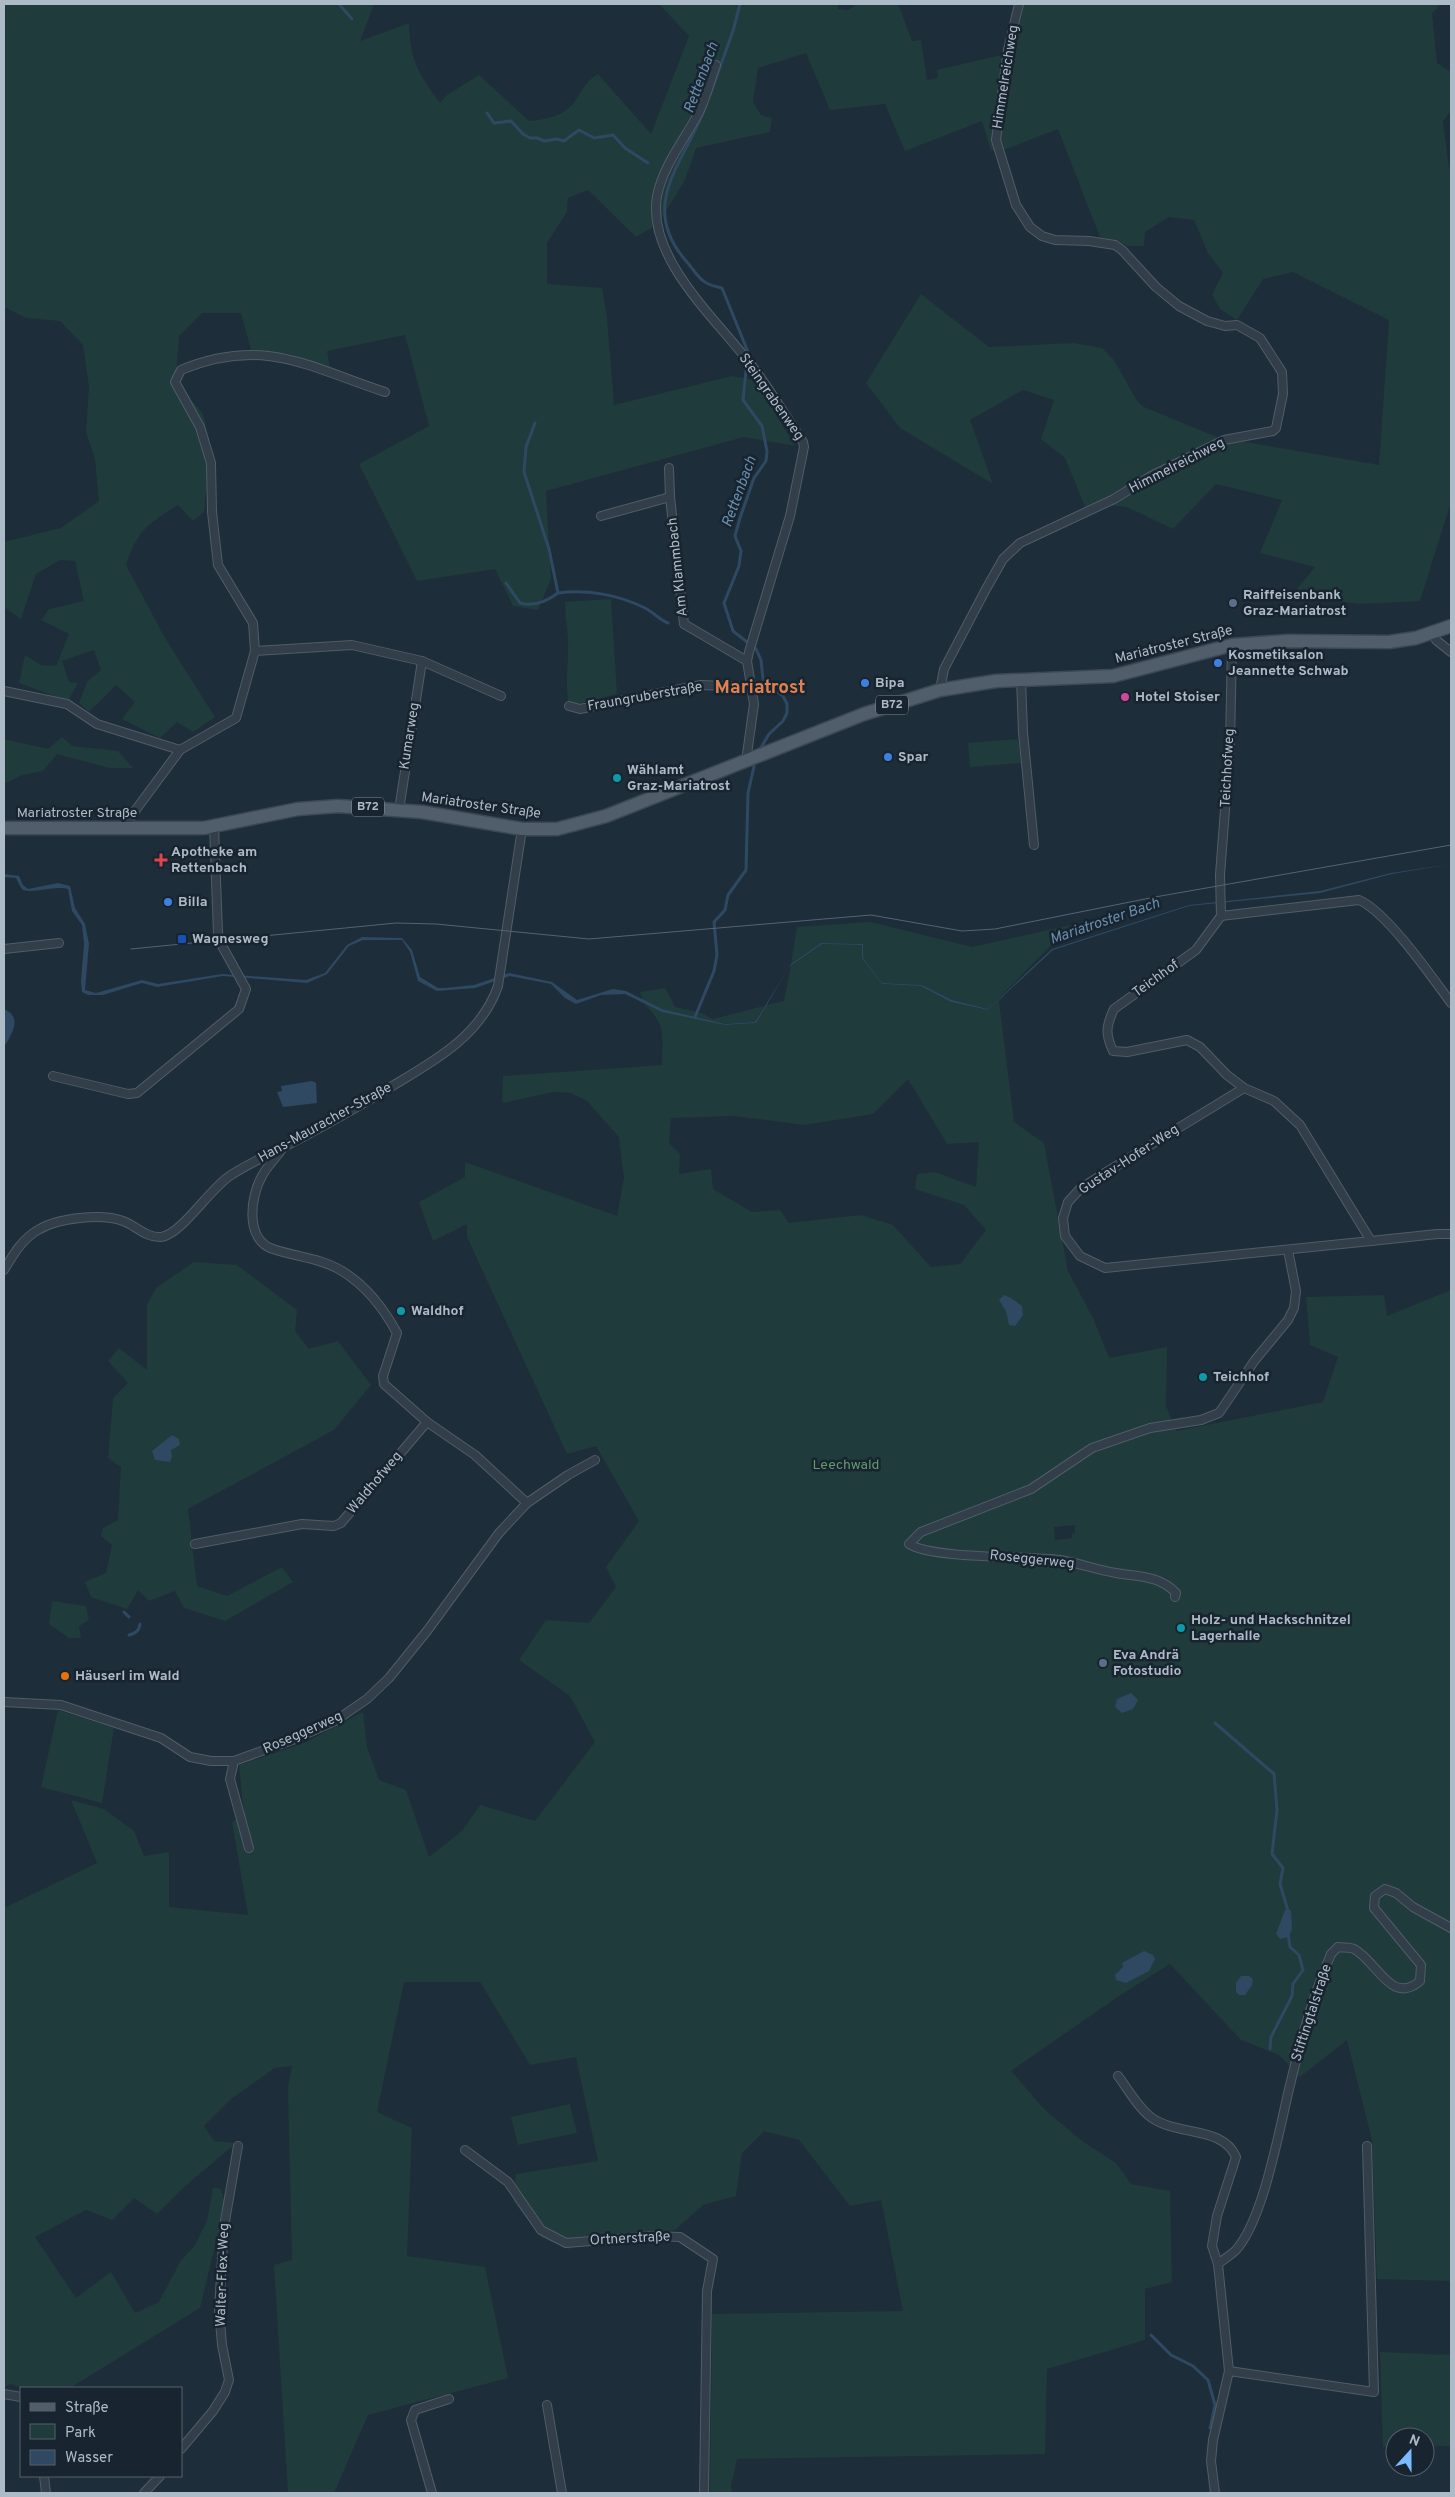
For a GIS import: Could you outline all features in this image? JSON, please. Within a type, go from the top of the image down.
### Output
[{"type":"main road","name":"Mariatroster Straße","points":[[4,828],[128,829],[214,826],[318,806],[358,806],[399,810],[522,830],[557,830],[585,824],[864,714],[940,690],[1021,679],[1113,676],[1232,645],[1288,641],[1389,642],[1432,633],[1451,626]]},
{"type":"street","name":"Himmelreichweg","points":[[940,690],[944,669],[986,589],[1004,559],[1020,543],[1114,500],[1151,476],[1224,440],[1273,431],[1276,428],[1283,394],[1282,372],[1260,338],[1252,332],[1237,325],[1225,326],[1207,321],[1184,310],[1167,297],[1115,245],[1089,241],[1055,240],[1042,236],[1030,227],[1016,205],[996,140],[1008,50],[1019,4]]},
{"type":"street","name":"Steingrabenweg","points":[[716,65],[699,112],[664,176],[657,197],[656,213],[665,250],[672,264],[746,360],[803,442],[804,447],[790,516],[749,652],[748,661],[752,687],[753,718],[747,754],[757,756]]},
{"type":"street","points":[[128,829],[128,821],[180,750],[236,718],[255,651],[253,623],[218,565],[212,512],[211,463],[200,427],[176,382],[181,370],[205,360],[231,356],[262,355],[286,358],[314,365],[385,392]]},
{"type":"street","name":"Am Klammbach","points":[[669,468],[670,497],[684,624],[748,661]]},
{"type":"street","name":"Am Klammbach","points":[[601,516],[670,497]]},
{"type":"street","points":[[1432,633],[1436,640],[1451,652]]},
{"type":"street","points":[[255,651],[352,645],[422,661],[501,696]]},
{"type":"street","name":"Teichhofweg","points":[[1221,912],[1220,894],[1230,744],[1232,645]]},
{"type":"street","name":"Kumarweg","points":[[399,810],[422,661]]},
{"type":"street","points":[[1021,679],[1023,732],[1034,845]]},
{"type":"street","name":"Fraungruberstraße","points":[[569,706],[580,709],[701,685],[752,687]]},
{"type":"street","points":[[4,691],[66,704],[97,724],[180,750]]},
{"type":"street","points":[[53,1076],[128,1094],[137,1093],[239,1009],[246,994],[245,986],[218,933],[214,826]]},
{"type":"street","name":"Hans-Mauracher-Straße","points":[[4,1270],[21,1243],[38,1229],[76,1218],[98,1216],[122,1221],[146,1234],[160,1237],[176,1231],[212,1190],[230,1176],[339,1118],[452,1049],[482,1017],[493,1000],[498,986],[522,830]]},
{"type":"street","points":[[1221,912],[1359,900],[1371,905],[1409,948],[1451,1003]]},
{"type":"street","name":"Teichhof","points":[[1221,912],[1196,950],[1114,1010],[1107,1024],[1106,1036],[1113,1051],[1127,1052],[1168,1042],[1187,1040],[1200,1047],[1227,1075],[1244,1088],[1274,1100],[1300,1125],[1371,1242]]},
{"type":"street","points":[[4,948],[59,942]]},
{"type":"street","name":"Gustav-Hofer-Weg","points":[[1244,1088],[1080,1190],[1068,1202],[1063,1218],[1066,1236],[1080,1256],[1104,1268],[1288,1250]]},
{"type":"street","points":[[283,1147],[261,1176],[254,1198],[252,1221],[257,1238],[271,1249],[319,1261],[341,1270],[363,1286],[390,1319],[396,1333],[383,1376],[384,1384],[427,1422],[475,1455],[527,1503]]},
{"type":"street","points":[[1288,1250],[1451,1234]]},
{"type":"street","name":"Roseggerweg","points":[[1175,1597],[1176,1593],[1170,1586],[1154,1578],[1140,1575],[1115,1573],[1062,1560],[938,1552],[909,1544],[921,1532],[1030,1489],[1092,1448],[1150,1428],[1201,1420],[1219,1413],[1255,1360],[1288,1320],[1294,1308],[1296,1292],[1288,1250]]},
{"type":"street","name":"Waldhofweg","points":[[195,1544],[302,1524],[334,1526],[340,1523],[427,1422]]},
{"type":"street","name":"Roseggerweg","points":[[4,1702],[60,1705],[161,1738],[190,1757],[211,1761],[234,1760],[268,1750],[303,1736],[335,1721],[367,1699],[398,1667],[465,1581],[498,1533],[527,1503],[568,1475],[595,1460]]},
{"type":"street","points":[[234,1760],[230,1779],[250,1848]]},
{"type":"street","name":"Stiftingtalstraße","points":[[1218,2264],[1236,2249],[1246,2234],[1263,2193],[1293,2070],[1331,1954],[1338,1947],[1354,1949],[1392,1985],[1400,1988],[1412,1988],[1420,1981],[1421,1965],[1374,1908],[1375,1896],[1385,1889],[1396,1893],[1413,1907],[1451,1928]]},
{"type":"street","points":[[1118,2076],[1151,2117],[1169,2128],[1224,2140],[1232,2148],[1236,2157],[1217,2216],[1212,2246],[1218,2264],[1229,2371],[1213,2440],[1211,2461],[1215,2493]]},
{"type":"street","name":"Walter-Flex-Weg","points":[[182,2448],[213,2411],[226,2392],[229,2380],[222,2345],[219,2309],[224,2228],[238,2146]]},
{"type":"street","points":[[1229,2371],[1374,2392],[1367,2146]]},
{"type":"street","name":"Ortnerstraße","points":[[465,2150],[508,2182],[541,2230],[553,2237],[566,2242],[654,2236],[680,2237],[712,2259],[707,2291],[704,2493]]},
{"type":"street","points":[[4,2394],[20,2397]]},
{"type":"street","points":[[432,2493],[411,2420],[415,2410],[449,2399]]},
{"type":"street","points":[[547,2405],[562,2493]]},
{"type":"street","points":[[44,2477],[46,2493]]},
{"type":"street","points":[[144,2493],[159,2477]]},
{"type":"green space","points":[[4,4],[374,4],[360,41],[409,23],[413,57],[426,83],[440,103],[447,95],[479,75],[529,121],[542,120],[560,114],[571,106],[588,82],[598,74],[651,134],[689,36],[659,4],[838,4],[838,9],[848,10],[857,4],[898,4],[912,41],[921,40],[927,80],[938,78],[937,70],[1014,52],[1024,4],[1441,4],[1432,13],[1437,63],[1451,72],[1451,111],[1443,121],[1449,167],[1451,169],[1451,502],[1420,601],[1359,604],[1293,594],[1315,567],[1260,553],[1282,500],[1216,484],[1173,529],[1127,507],[1106,505],[1088,514],[1065,458],[1041,439],[1054,400],[1023,390],[970,420],[993,484],[900,428],[866,383],[921,294],[989,347],[1074,343],[1102,348],[1114,360],[1137,401],[1144,407],[1217,437],[1379,465],[1389,320],[1293,272],[1263,279],[1237,320],[1220,309],[1212,295],[1223,273],[1208,253],[1194,220],[1169,217],[1145,232],[1144,246],[1127,246],[1118,241],[1100,237],[1058,129],[1006,149],[991,151],[982,121],[905,151],[885,104],[830,110],[806,53],[758,68],[753,102],[761,115],[772,118],[770,132],[696,148],[685,180],[658,224],[636,237],[588,190],[568,198],[567,212],[547,243],[547,284],[602,288],[607,317],[614,405],[732,376],[755,380],[795,446],[744,437],[546,491],[551,579],[538,610],[513,606],[495,569],[417,581],[359,464],[429,426],[405,335],[327,351],[330,368],[290,354],[251,350],[241,313],[202,313],[179,336],[176,375],[185,392],[203,414],[210,444],[204,512],[193,521],[178,505],[159,517],[140,535],[126,565],[165,638],[215,717],[193,732],[177,722],[160,738],[122,719],[135,702],[116,685],[89,712],[79,703],[87,682],[101,670],[94,650],[62,661],[69,682],[78,683],[68,701],[19,683],[25,655],[41,665],[56,666],[69,634],[41,620],[49,609],[84,601],[75,561],[60,560],[36,574],[21,619],[4,607],[4,542],[61,528],[99,501],[95,459],[86,432],[89,387],[83,345],[60,321],[26,318],[4,307]]},
{"type":"green space","points":[[611,599],[617,694],[569,706],[567,685],[568,638],[565,602]]},
{"type":"green space","points":[[62,737],[72,746],[118,751],[133,768],[109,768],[57,754],[43,771],[22,775],[4,784],[4,739],[48,749]]},
{"type":"green space","points":[[1018,739],[1021,763],[970,767],[968,743]]},
{"type":"green space","name":"Leechwald","points":[[871,922],[972,947],[1071,925],[988,1009],[952,1000],[922,985],[882,983],[868,965],[882,984],[922,986],[951,1002],[988,1010],[1006,994],[999,1002],[1014,1122],[1044,1143],[1068,1271],[1094,1320],[1109,1358],[1167,1347],[1166,1406],[1176,1431],[1323,1402],[1338,1357],[1310,1345],[1306,1297],[1384,1295],[1387,1316],[1451,1290],[1451,2281],[1377,2279],[1372,2140],[1347,2040],[1300,2077],[1279,2055],[1241,2040],[1170,1964],[1119,1996],[1011,2071],[1045,2110],[1082,2141],[1116,2163],[1131,2184],[1170,2191],[1172,2282],[1145,2289],[1145,2340],[1047,2369],[1045,2454],[737,2459],[731,2486],[732,2493],[710,2493],[712,2314],[903,2311],[881,2200],[850,2206],[799,2140],[764,2131],[742,2153],[736,2196],[703,2205],[675,2230],[588,2238],[569,2249],[542,2238],[513,2201],[516,2174],[598,2161],[576,2057],[530,2065],[480,1982],[404,1982],[377,2112],[412,2128],[407,2256],[485,2267],[508,2378],[368,2415],[334,2493],[288,2493],[274,2265],[292,2260],[288,2087],[292,2066],[275,2068],[231,2099],[204,2126],[214,2141],[236,2143],[183,2188],[157,2214],[134,2198],[112,2220],[86,2210],[35,2237],[76,2298],[111,2272],[135,2313],[159,2302],[180,2262],[195,2245],[207,2221],[213,2187],[221,2189],[225,2204],[200,2308],[72,2387],[20,2387],[11,2384],[4,2387],[4,1908],[97,1863],[71,1800],[104,1809],[134,1831],[144,1856],[169,1852],[169,1907],[248,1915],[232,1822],[244,1814],[239,1765],[304,1743],[363,1712],[367,1747],[379,1780],[406,1790],[429,1857],[462,1831],[480,1805],[535,1821],[595,1742],[570,1696],[519,1660],[546,1620],[589,1623],[616,1587],[606,1567],[639,1521],[596,1446],[567,1454],[467,1237],[467,1224],[433,1241],[419,1202],[465,1177],[465,1162],[617,1216],[624,1178],[619,1137],[587,1101],[571,1093],[553,1092],[502,1103],[503,1076],[662,1065],[662,1032],[660,1025],[657,1018],[644,1004],[725,1025],[755,1023],[766,1005],[784,1001],[791,966],[822,944],[862,945],[862,955],[863,944],[821,943],[791,964],[797,927]],"holes":[[[908,1079],[947,1144],[979,1142],[976,1187],[935,1172],[917,1174],[915,1189],[964,1205],[986,1230],[960,1264],[931,1267],[893,1225],[861,1215],[789,1223],[780,1210],[752,1212],[713,1189],[711,1169],[679,1174],[680,1154],[669,1143],[671,1118],[734,1116],[804,1125],[873,1114]],[[1075,1525],[1075,1533],[1072,1534],[1072,1538],[1055,1540],[1054,1527]]]},
{"type":"green space","points":[[665,988],[675,1007],[701,1013],[713,1019],[764,1006],[755,1022],[725,1024],[662,1009],[643,1001],[640,992]]},
{"type":"green space","points":[[194,1262],[237,1265],[297,1310],[295,1331],[309,1349],[338,1341],[371,1385],[334,1430],[188,1509],[197,1586],[227,1596],[282,1567],[293,1582],[225,1621],[184,1608],[175,1591],[149,1601],[138,1590],[127,1609],[91,1597],[85,1582],[106,1573],[112,1545],[101,1536],[103,1528],[118,1520],[121,1467],[108,1458],[113,1398],[128,1383],[108,1361],[119,1348],[147,1370],[147,1305],[156,1288]]},
{"type":"green space","points":[[52,1601],[86,1606],[89,1620],[79,1626],[81,1638],[69,1638],[49,1624]]},
{"type":"green space","points":[[58,1710],[114,1728],[102,1803],[41,1787]]},
{"type":"green space","points":[[570,2104],[577,2133],[518,2145],[511,2117]]},
{"type":"green space","points":[[1380,2352],[1451,2355],[1451,2446],[1435,2446],[1435,2427],[1385,2427],[1385,2447],[1383,2447]]},
{"type":"water","name":"Mariatroster Bach","points":[[1451,864],[1392,874],[1320,893],[1189,906],[1053,950],[988,1010],[951,1002],[921,986],[882,984],[862,958],[862,945],[822,944],[789,967],[821,943],[863,944],[863,958],[882,983],[922,985],[952,1000],[988,1009],[1052,949],[1189,905],[1320,891],[1391,873]]},
{"type":"water","points":[[4,874],[19,876],[23,885],[28,889],[58,883],[70,886],[75,908],[85,924],[89,944],[85,990],[96,993],[142,980],[158,984],[222,974],[306,980],[325,973],[347,945],[362,937],[402,938],[412,950],[420,977],[438,988],[474,985],[509,973],[552,982],[577,1000],[613,989],[626,991],[662,1009],[725,1024],[755,1022],[786,971],[756,1023],[725,1025],[662,1012],[625,994],[601,995],[576,1004],[565,998],[551,984],[510,976],[475,988],[437,991],[418,981],[410,952],[402,940],[363,940],[349,946],[327,974],[307,983],[223,976],[157,987],[142,983],[103,995],[88,995],[82,992],[81,981],[84,944],[82,925],[72,911],[68,889],[56,888],[25,891],[16,878],[4,877]]},
{"type":"water","points":[[4,1009],[13,1016],[14,1026],[4,1047]]},
{"type":"water","points":[[312,1081],[316,1083],[317,1103],[283,1107],[277,1092],[282,1091],[281,1086]]},
{"type":"water","points":[[1004,1295],[1022,1306],[1023,1315],[1015,1326],[1009,1325],[1006,1311],[999,1300]]},
{"type":"water","points":[[172,1435],[179,1439],[180,1445],[171,1450],[170,1462],[155,1460],[152,1451]]},
{"type":"water","points":[[1131,1693],[1138,1700],[1133,1709],[1122,1713],[1115,1707],[1117,1699]]},
{"type":"water","points":[[1285,1910],[1291,1910],[1292,1930],[1288,1937],[1280,1939],[1276,1934]]},
{"type":"water","points":[[1144,1951],[1153,1955],[1155,1959],[1149,1971],[1126,1983],[1116,1980],[1115,1975],[1123,1967],[1122,1963]]},
{"type":"water","points":[[1241,1976],[1249,1976],[1253,1979],[1252,1985],[1245,1995],[1239,1995],[1236,1992],[1236,1983]]},
{"type":"waterway","points":[[339,4],[352,19]]},
{"type":"waterway","name":"Rettenbach","points":[[710,95],[733,31],[740,4]]},
{"type":"waterway","name":"Rettenbach","points":[[706,106],[677,165],[670,184],[665,202],[666,221],[672,241],[698,276],[705,282],[722,288],[748,352],[743,400],[762,426],[767,451],[766,461],[754,478],[740,518],[735,536],[741,551],[739,566],[724,603],[733,631],[756,649],[761,660],[763,679],[783,696],[787,704],[787,713],[783,721],[769,734],[759,751]]},
{"type":"waterway","points":[[487,113],[494,123],[511,121],[523,134],[530,138],[544,141],[557,139],[564,141],[579,130],[594,138],[613,135],[625,148],[648,163]]},
{"type":"waterway","points":[[535,423],[526,447],[524,472],[549,549],[558,593],[580,592],[614,596],[635,603],[668,623]]},
{"type":"waterway","points":[[506,583],[520,603],[525,604],[540,603],[558,593]]},
{"type":"waterway","name":"Rettenbach","points":[[695,1017],[714,971],[717,955],[714,922],[725,910],[728,895],[746,870],[748,793],[755,762]]},
{"type":"waterway","points":[[124,1612],[129,1617]]},
{"type":"waterway","points":[[129,1635],[137,1631],[140,1624]]},
{"type":"waterway","points":[[1215,1723],[1274,1774],[1277,1810],[1272,1854],[1283,1868],[1280,1884],[1288,1911]]},
{"type":"waterway","points":[[1270,2049],[1271,2037],[1292,1996],[1293,1984],[1303,1970],[1299,1955],[1290,1947],[1288,1933]]},
{"type":"waterway","points":[[1151,2335],[1171,2355],[1193,2366],[1208,2380],[1215,2405],[1210,2428]]},
{"type":"tram line","points":[[131,949],[396,923],[436,924],[589,939],[871,915],[962,931],[995,929],[1155,897],[1451,845]]},
{"type":"place","name":"Raiffeisenbank Graz-Mariatrost","points":[[1233,603]]},
{"type":"place","name":"Kosmetiksalon Jeannette Schwab","points":[[1218,663]]},
{"type":"place","name":"Bipa","points":[[865,683]]},
{"type":"place","name":"Hotel Stoiser","points":[[1125,697]]},
{"type":"place","name":"Spar","points":[[888,757]]},
{"type":"place","name":"Wählamt Graz-Mariatrost","points":[[617,778]]},
{"type":"place","name":"Apotheke am Rettenbach","points":[[161,860]]},
{"type":"place","name":"Billa","points":[[168,902]]},
{"type":"place","name":"Wagnesweg","points":[[182,939]]},
{"type":"place","name":"Waldhof","points":[[401,1311]]},
{"type":"place","name":"Teichhof","points":[[1203,1377]]},
{"type":"place","name":"Holz- und Hackschnitzel Lagerhalle","points":[[1181,1628]]},
{"type":"place","name":"Eva Andrä Fotostudio","points":[[1103,1663]]},
{"type":"place","name":"Häuserl im Wald","points":[[65,1676]]},
{"type":"district","name":"Mariatrost","points":[[760,688]]}]
